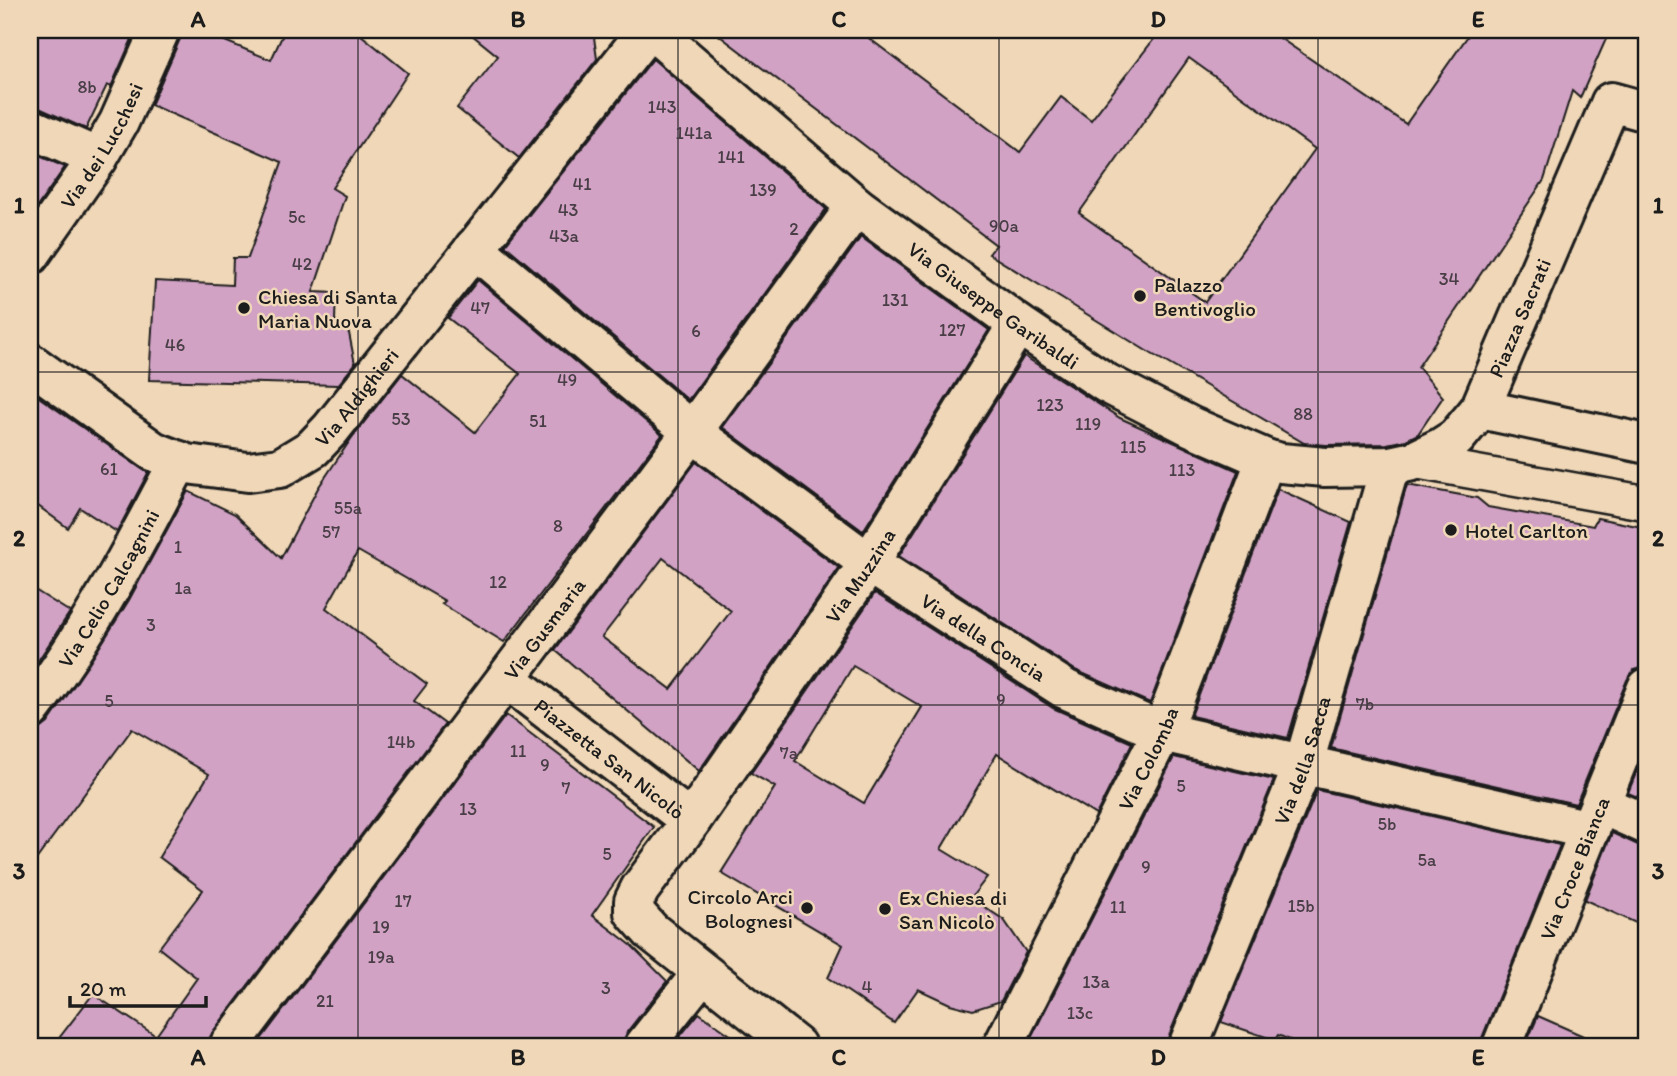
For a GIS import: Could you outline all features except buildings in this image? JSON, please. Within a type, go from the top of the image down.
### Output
[{"type":"street","name":"Via dei Lucchesi","points":[[30,255],[99,158],[135,90],[160,30]]},
{"type":"street","name":"Via Giuseppe Garibaldi","points":[[650,30],[856,206],[1018,324],[1106,383],[1192,427],[1281,463],[1325,467],[1402,464],[1647,502]]},
{"type":"street","name":"Via Aldighieri","points":[[30,363],[144,445],[179,461],[248,472],[280,468],[313,448],[650,30]]},
{"type":"street","name":"Piazza Sacrati","points":[[1480,409],[1611,102],[1647,112]]},
{"type":"street","points":[[30,128],[99,158]]},
{"type":"street","name":"Via Gusmaria","points":[[229,1046],[692,432],[856,206]]},
{"type":"street","name":"Via della Concia","points":[[474,248],[692,432],[869,563],[1065,689],[1162,733],[1303,766],[1647,825]]},
{"type":"street","name":"Via Muzzina","points":[[691,821],[869,563],[1018,324]]},
{"type":"street","points":[[1402,464],[1456,438],[1480,409],[1647,443]]},
{"type":"street","name":"Via Colomba","points":[[1003,1046],[1162,733],[1266,459]]},
{"type":"street","name":"Via Celio Calcagnini","points":[[30,710],[96,614],[179,461]]},
{"type":"street","name":"Via della Sacca","points":[[1194,1044],[1303,766],[1402,464]]},
{"type":"street","name":"Piazzetta San Nicolò","points":[[507,679],[691,821],[640,889],[634,901],[634,912],[651,931],[796,1046]]},
{"type":"street","name":"Via Croce Bianca","points":[[1502,1046],[1647,688]]},
{"type":"street","points":[[645,1046],[702,973]]},
{"type":"place","name":"Palazzo Bentivoglio","points":[[1140,296]]},
{"type":"place","name":"Chiesa di Santa Maria Nuova","points":[[244,308]]},
{"type":"place","name":"Hotel Carlton","points":[[1451,530]]},
{"type":"place","name":"Circolo Arci Bolognesi","points":[[807,908]]},
{"type":"place","name":"Ex Chiesa di San Nicolò","points":[[885,909]]}]
